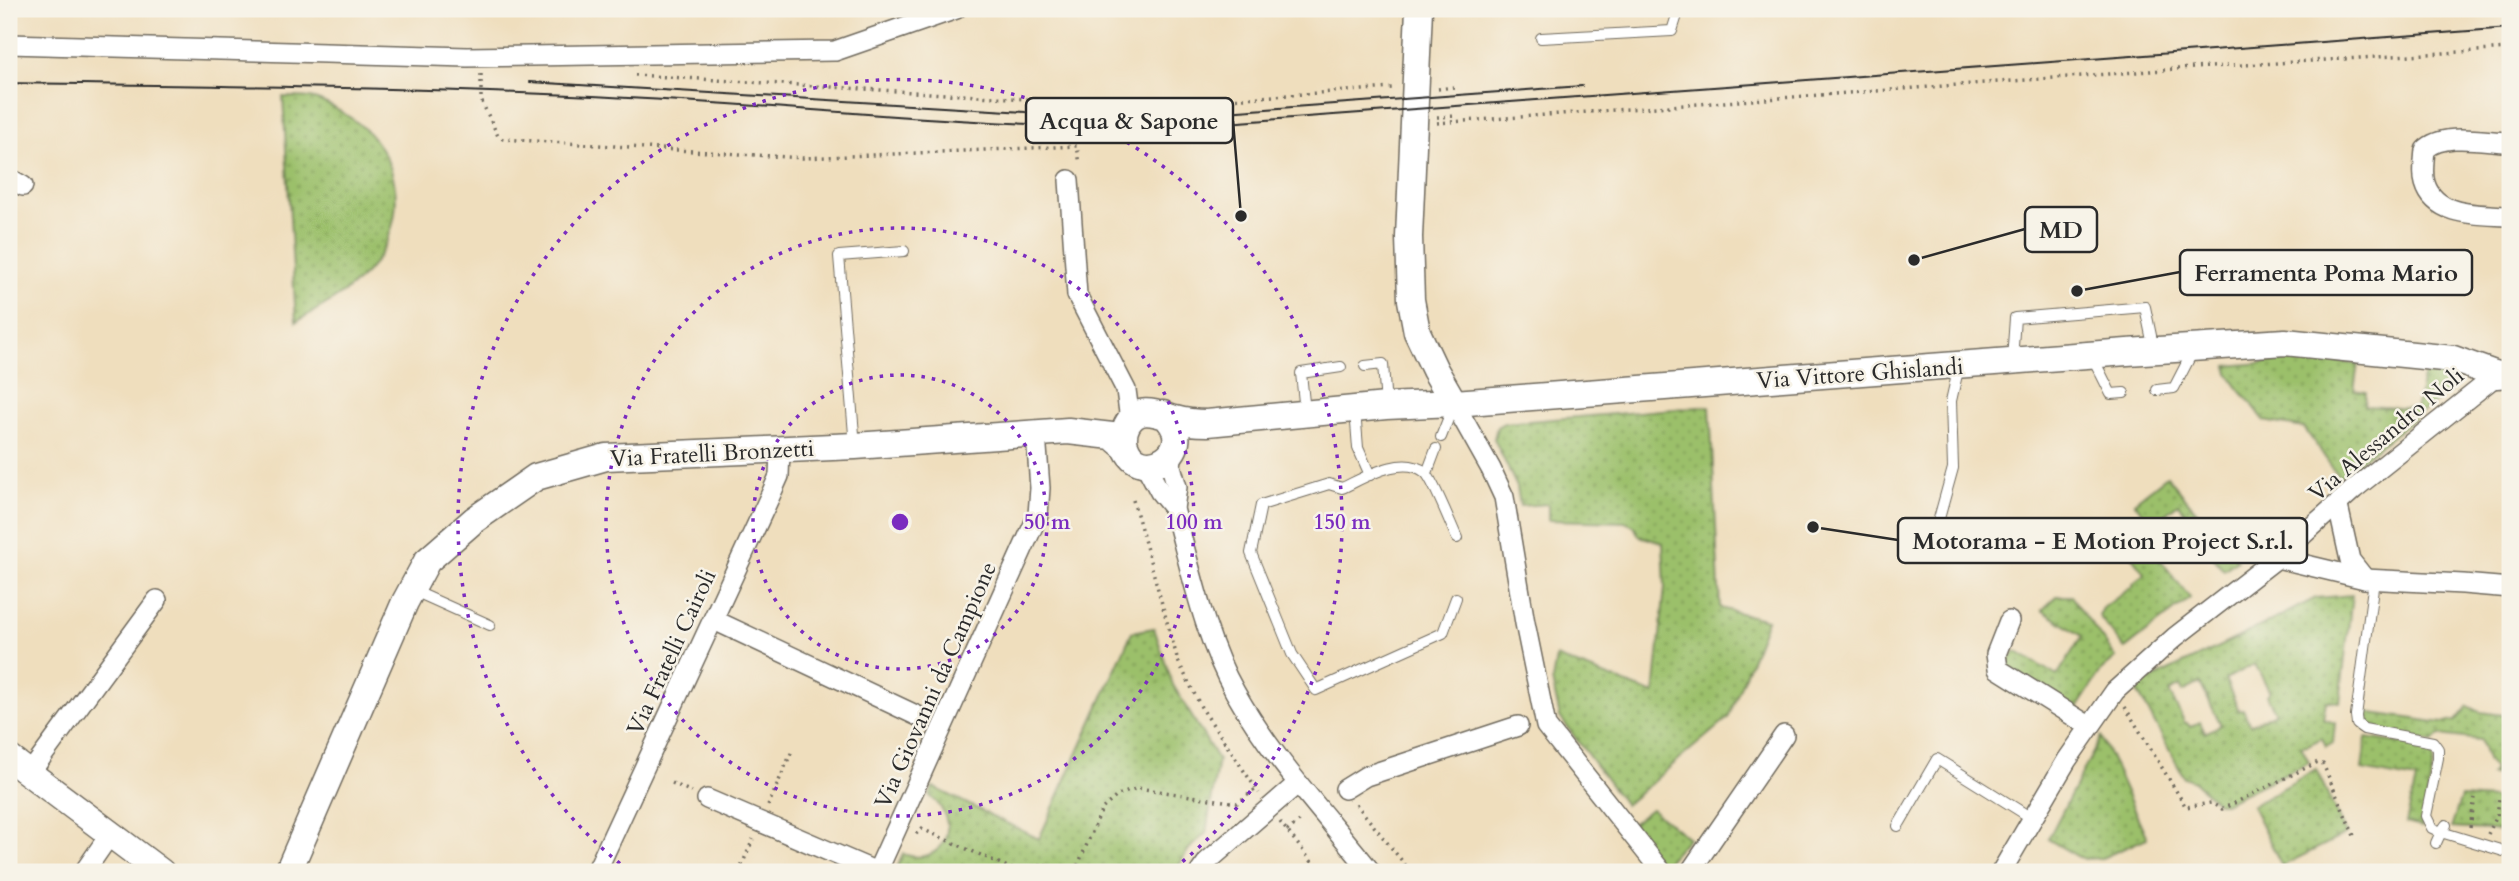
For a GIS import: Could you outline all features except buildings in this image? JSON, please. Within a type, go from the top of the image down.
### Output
[{"type":"street","points":[[9,44],[474,63],[835,51],[956,9]]},
{"type":"street","points":[[1419,9],[1428,88],[1409,237],[1411,300],[1417,332],[1435,370],[1492,469],[1504,497],[1527,637],[1546,726],[1662,872]]},
{"type":"street","points":[[2506,142],[2456,140],[2431,143],[2425,150],[2424,181],[2431,196],[2451,211],[2510,216]]},
{"type":"street","points":[[1075,174],[1077,295],[1126,390],[1141,404],[1144,417]]},
{"type":"street","name":"Via Vittore Ghislandi","points":[[1144,417],[1207,423],[1386,406],[2154,350],[2296,343],[2453,359],[2503,375]]},
{"type":"street","name":"Via Alessandro Noli","points":[[2001,872],[2089,726],[2115,691],[2175,637],[2277,558],[2354,489],[2503,375]]},
{"type":"street","points":[[1144,417],[1124,433],[1125,447],[1133,458],[1145,464],[1158,463],[1174,448]]},
{"type":"street","points":[[1144,417],[1173,425],[1175,432],[1171,466],[1177,487],[1174,509]]},
{"type":"street","name":"Via Fratelli Bronzetti","points":[[1068,431],[1087,421],[1144,417]]},
{"type":"street","name":"Via Vittore Ghislandi","points":[[1174,448],[1184,434],[1207,423]]},
{"type":"street","name":"Via Fratelli Bronzetti","points":[[288,870],[427,561],[474,520],[536,477],[607,457],[855,446],[1068,431],[1112,436],[1125,447]]},
{"type":"street","name":"Via Giovanni da Campione","points":[[877,872],[1038,515],[1040,488],[1036,434]]},
{"type":"street","name":"Via Fratelli Cairoli","points":[[596,872],[779,477],[780,450]]},
{"type":"street","points":[[1145,464],[1160,492],[1174,509],[1212,638],[1234,690],[1297,784],[1365,870]]},
{"type":"street","points":[[2338,506],[2350,560],[2369,580]]},
{"type":"street","points":[[2277,558],[2369,580],[2463,583],[2510,588]]},
{"type":"street","points":[[157,600],[19,766],[160,870]]},
{"type":"street","points":[[714,620],[920,717]]},
{"type":"street","points":[[2009,621],[1996,654],[1998,670],[2089,726]]},
{"type":"street","points":[[1345,789],[1366,776],[1518,726]]},
{"type":"street","points":[[1690,872],[1783,735]]},
{"type":"street","points":[[1200,872],[1208,861],[1297,784]]},
{"type":"street","points":[[707,799],[877,872]]},
{"type":"street","points":[[84,872],[111,833]]},
{"type":"lane","points":[[1541,38],[1672,31],[1679,9]]},
{"type":"lane","points":[[855,446],[839,256],[904,251]]},
{"type":"lane","points":[[2011,362],[2015,318],[2080,312],[2145,307],[2154,350]]},
{"type":"lane","points":[[2157,390],[2175,388],[2195,348]]},
{"type":"lane","points":[[2092,355],[2111,394],[2123,393]]},
{"type":"lane","points":[[1366,366],[1382,364],[1386,406]]},
{"type":"lane","points":[[1932,544],[1953,468],[1951,401],[1959,366]]},
{"type":"lane","points":[[1305,413],[1301,373],[1341,367]]},
{"type":"lane","points":[[1441,437],[1454,403]]},
{"type":"lane","points":[[1355,409],[1358,448],[1370,475]]},
{"type":"lane","points":[[1427,473],[1436,449]]},
{"type":"lane","points":[[1455,598],[1443,634],[1316,690],[1292,654],[1251,553],[1261,505],[1329,484],[1342,488],[1383,468],[1414,467],[1427,473],[1457,537]]},
{"type":"lane","points":[[2369,580],[2357,724],[2364,729],[2433,742],[2438,749],[2426,816],[2432,828],[2443,829],[2466,841],[2510,853]]},
{"type":"lane","points":[[412,590],[490,625]]},
{"type":"lane","points":[[1898,826],[1937,759],[2033,820]]},
{"type":"lane","points":[[2436,843],[2443,829]]},
{"type":"path","points":[[1432,108],[1432,123],[2177,69],[2510,49]]},
{"type":"path","points":[[474,63],[481,100],[498,136],[503,139],[803,159],[1077,146],[1075,174]]},
{"type":"path","points":[[1076,102],[1170,103],[1454,87]]},
{"type":"path","points":[[1436,117],[1455,116]]},
{"type":"path","points":[[1133,500],[1178,661],[1201,707],[1256,789],[1320,872]]},
{"type":"path","points":[[2115,691],[2186,807],[2211,803],[2222,809],[2318,762],[2323,764],[2355,838]]},
{"type":"path","points":[[1075,872],[1102,810],[1118,795],[1138,788],[1237,803],[1256,789]]},
{"type":"path","points":[[2466,841],[2475,798]]},
{"type":"path","points":[[2484,846],[2497,816],[2499,799]]},
{"type":"path","points":[[895,832],[909,838],[922,829],[1019,872]]},
{"type":"path","points":[[1037,872],[1041,863],[1062,872]]},
{"type":"green space","points":[[283,97],[320,101],[348,116],[367,131],[381,149],[391,169],[395,190],[395,211],[390,233],[380,254],[366,273],[342,294],[296,322]]},
{"type":"green space","points":[[2311,359],[2358,364],[2354,390],[2366,392],[2365,406],[2416,409],[2424,373],[2453,375],[2456,386],[2339,477],[2304,428],[2264,421],[2233,381],[2227,366]]},
{"type":"green space","points":[[1710,406],[1720,608],[1767,620],[1728,718],[1625,805],[1560,717],[1552,681],[1556,657],[1654,694],[1665,587],[1663,543],[1639,536],[1634,526],[1625,522],[1548,520],[1548,504],[1520,506],[1517,487],[1494,439],[1497,427],[1504,423]]},
{"type":"green space","points":[[2167,476],[2237,560],[2224,570],[2212,556],[2216,549],[2214,546],[2178,504],[2152,525],[2134,502]]},
{"type":"green space","points":[[2129,519],[2190,598],[2125,649],[2099,616],[2103,608],[2145,574],[2122,544],[2125,541],[2117,531]]},
{"type":"green space","points":[[2352,595],[2340,702],[2326,701],[2323,719],[2335,723],[2333,743],[2326,747],[2322,738],[2301,746],[2309,762],[2224,803],[2217,803],[2194,781],[2184,777],[2135,687],[2316,598]],"holes":[[[2255,664],[2270,692],[2267,695],[2275,713],[2250,725],[2243,709],[2239,711],[2225,679]],[[2200,683],[2221,725],[2205,733],[2200,722],[2190,727],[2185,723],[2169,692],[2180,686],[2183,692]]]},
{"type":"green space","points":[[2057,596],[2071,596],[2116,658],[2102,670],[2075,711],[2006,665],[2016,651],[2057,676],[2082,636],[2042,610]]},
{"type":"green space","points":[[1154,628],[1173,685],[1218,760],[1206,833],[1189,849],[1175,872],[907,872],[897,868],[903,854],[918,857],[930,854],[939,849],[945,840],[946,818],[930,796],[933,787],[1039,839],[1132,632]]},
{"type":"green space","points":[[2468,706],[2480,712],[2510,716],[2510,776],[2491,775],[2494,770],[2480,740],[2440,735],[2433,742],[2364,729],[2364,712],[2443,723],[2456,721]]},
{"type":"green space","points":[[2101,737],[2147,838],[2102,858],[2082,859],[2048,839]]},
{"type":"green space","points":[[2366,738],[2426,747],[2431,753],[2433,764],[2422,827],[2406,823],[2416,780],[2362,770]]},
{"type":"green space","points":[[2316,769],[2346,834],[2282,866],[2252,806]]},
{"type":"green space","points":[[2461,797],[2510,800],[2507,831],[2451,828]]},
{"type":"green space","points":[[1651,809],[1688,838],[1662,867],[1629,826]]},
{"type":"tram line","points":[[9,83],[473,91],[696,102],[967,121],[1171,127],[2510,28]]},
{"type":"tram line","points":[[530,82],[1025,112],[1169,116],[1582,86]]},
{"type":"place","name":"Acqua & Sapone","points":[[1241,216]]},
{"type":"place","name":"MD","points":[[1914,260]]},
{"type":"place","name":"Ferramenta Poma Mario","points":[[2077,291]]},
{"type":"place","name":"Motorama - E Motion Project S.r.l.","points":[[1813,527]]}]
